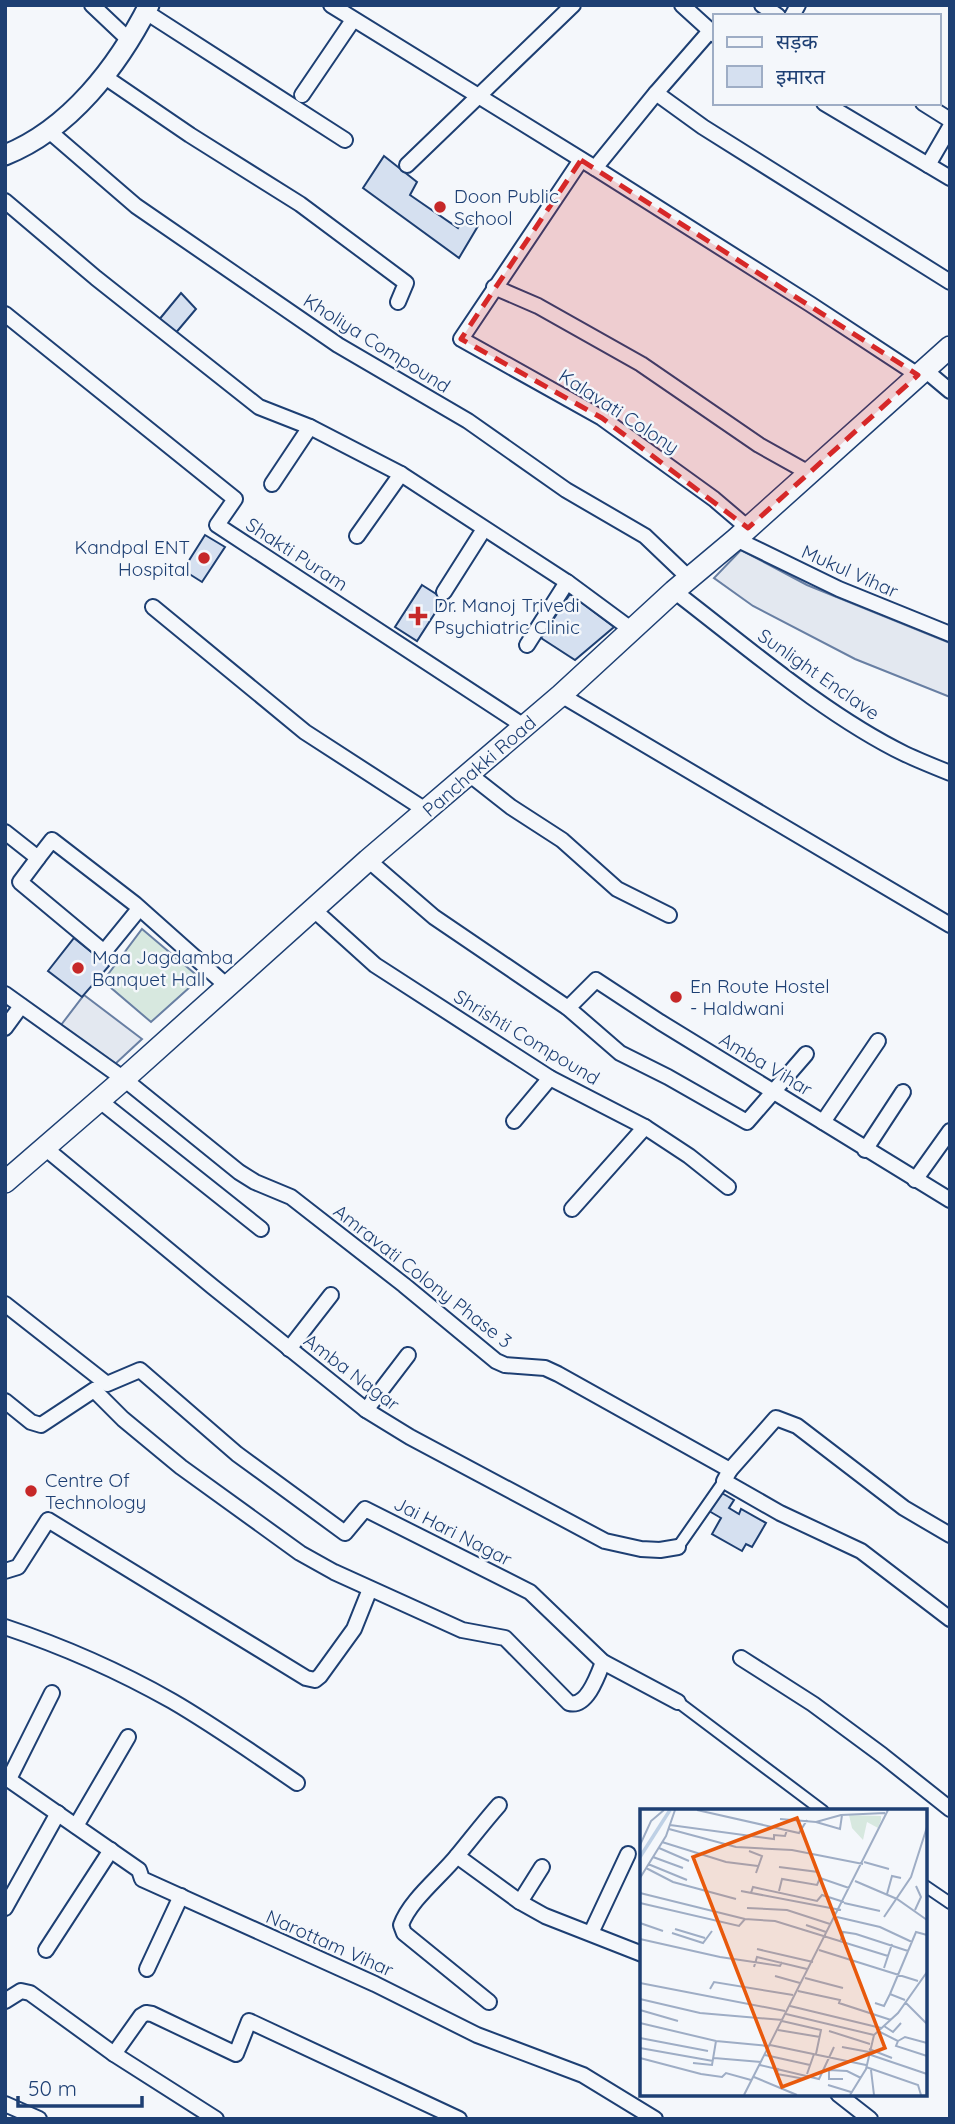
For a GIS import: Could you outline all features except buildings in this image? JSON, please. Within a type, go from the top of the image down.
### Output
[{"type":"main road","name":"Panchakki Road","points":[[5,1182],[100,1101],[313,909],[561,695],[950,348]]},
{"type":"street","points":[[92,5],[129,40]]},
{"type":"street","points":[[331,5],[950,391]]},
{"type":"street","points":[[407,165],[573,5]]},
{"type":"street","points":[[595,168],[656,93],[713,33],[682,5]]},
{"type":"street","points":[[7,152],[31,143],[49,131],[105,77],[148,9],[345,140]]},
{"type":"street","points":[[302,95],[353,20]]},
{"type":"street","points":[[105,77],[190,135],[300,204],[406,283],[398,302]]},
{"type":"street","points":[[656,93],[704,127],[950,282]]},
{"type":"street","points":[[827,105],[950,178]]},
{"type":"street","points":[[926,105],[950,120]]},
{"type":"street","points":[[928,165],[950,127]]},
{"type":"street","name":"Kholiya Compound","points":[[49,131],[136,206],[338,345],[467,421],[566,490],[645,536],[682,585]]},
{"type":"street","points":[[581,160],[494,287],[538,306],[640,364],[759,445],[809,473]]},
{"type":"street","points":[[5,201],[96,278],[260,407],[310,427],[401,474],[567,582],[632,630]]},
{"type":"street","name":"Kalavati Colony","points":[[494,287],[461,339],[602,418],[714,499],[742,533]]},
{"type":"street","name":"Shakti Puram","points":[[5,314],[234,499],[217,525],[524,726]]},
{"type":"street","points":[[272,484],[310,427]]},
{"type":"street","points":[[357,536],[401,474]]},
{"type":"street","points":[[444,592],[484,530]]},
{"type":"street","name":"Mukul Vihar","points":[[742,533],[839,589],[950,634]]},
{"type":"street","points":[[527,645],[567,582]]},
{"type":"street","name":"Sunlight Enclave","points":[[682,585],[812,697],[905,754],[950,773]]},
{"type":"street","points":[[153,607],[305,732],[427,811]]},
{"type":"street","points":[[561,695],[950,925]]},
{"type":"street","points":[[469,774],[511,807],[562,840],[617,889],[669,915]]},
{"type":"street","points":[[5,832],[38,858]]},
{"type":"street","points":[[139,908],[104,952],[20,882],[52,840],[139,908],[227,986]]},
{"type":"street","points":[[369,860],[434,917],[568,1008],[620,1054],[668,1077],[747,1122],[806,1054]]},
{"type":"street","name":"Shrishti Compound","points":[[313,909],[375,965],[550,1078],[645,1127],[728,1186]]},
{"type":"street","name":"Amba Vihar","points":[[568,1008],[596,980],[865,1150],[950,1200]]},
{"type":"street","name":"Amravati Colony Phase 3","points":[[5,994],[124,1079],[239,1172],[255,1182],[292,1197],[496,1361],[505,1365],[545,1368],[558,1374],[727,1476]]},
{"type":"street","points":[[5,1028],[21,1006]]},
{"type":"street","points":[[823,1122],[878,1041]]},
{"type":"street","points":[[513,1121],[550,1078]]},
{"type":"street","points":[[865,1150],[903,1092]]},
{"type":"street","points":[[100,1101],[261,1229]]},
{"type":"street","points":[[572,1209],[645,1127]]},
{"type":"street","points":[[915,1180],[950,1132]]},
{"type":"street","name":"Amba Nagar","points":[[45,1148],[366,1410],[410,1437],[605,1541],[641,1549],[678,1547]]},
{"type":"street","points":[[289,1349],[331,1295]]},
{"type":"street","points":[[5,1304],[101,1387],[123,1419],[181,1467],[300,1553],[334,1572],[463,1630],[505,1638],[569,1703],[580,1703],[595,1682],[603,1662]]},
{"type":"street","points":[[366,1410],[408,1355]]},
{"type":"street","name":"Jai Hari Nagar","points":[[101,1387],[140,1370],[237,1454],[345,1533],[365,1508],[530,1592],[603,1662],[678,1702],[820,1809]]},
{"type":"street","points":[[5,1401],[31,1422],[41,1425],[101,1387]]},
{"type":"street","points":[[678,1547],[727,1476],[776,1418],[797,1426],[904,1508],[950,1535]]},
{"type":"street","points":[[727,1476],[780,1513],[861,1551],[950,1619]]},
{"type":"street","points":[[5,1571],[18,1567],[48,1520],[306,1678],[314,1680],[320,1676],[354,1629],[370,1589]]},
{"type":"street","points":[[5,1627],[104,1666],[171,1700],[297,1783]]},
{"type":"street","points":[[741,1658],[813,1704],[950,1809]]},
{"type":"street","points":[[7,1778],[52,1693]]},
{"type":"street","points":[[76,1826],[128,1737]]},
{"type":"street","name":"Narottam Vihar","points":[[7,1778],[139,1870],[142,1879],[375,1984],[477,2035],[583,2075],[655,2119]]},
{"type":"street","points":[[488,2003],[404,1933],[401,1925],[428,1888],[499,1805]]},
{"type":"street","points":[[5,1908],[58,1813]]},
{"type":"street","points":[[46,1950],[111,1850]]},
{"type":"street","points":[[591,1933],[628,1854]]},
{"type":"street","points":[[457,1856],[520,1902],[556,1922],[640,1953]]},
{"type":"street","points":[[520,1902],[542,1867]]},
{"type":"street","points":[[927,1887],[950,1903]]},
{"type":"street","points":[[147,1969],[181,1896]]},
{"type":"street","points":[[5,2001],[21,1991],[30,1993],[114,2054],[216,2119]]},
{"type":"street","points":[[114,2054],[146,2013],[236,2054],[249,2021],[458,2119]]},
{"type":"street","points":[[840,2096],[865,2118]]},
{"type":"street","points":[[5,2104],[39,2119]]},
{"type":"highlighted area","points":[[581,160],[918,375],[748,528],[602,418],[461,339]]},
{"type":"shaded area","points":[[741,550],[807,585],[950,643],[950,697],[855,659],[753,606],[714,578]]},
{"type":"shaded area","points":[[142,929],[200,978],[151,1022],[103,981]]},
{"type":"shaded area","points":[[84,995],[142,1039],[113,1066],[61,1025]]},
{"type":"place","name":"Doon Public School","points":[[440,207]]},
{"type":"place","name":"Kandpal ENT Hospital","points":[[204,558]]},
{"type":"place","name":"Dr. Manoj Trivedi Psychiatric Clinic","points":[[418,616]]},
{"type":"place","name":"Maa Jagdamba Banquet Hall","points":[[78,968]]},
{"type":"place","name":"En Route Hostel - Haldwani","points":[[676,997]]},
{"type":"place","name":"Centre Of Technology","points":[[31,1491]]}]
